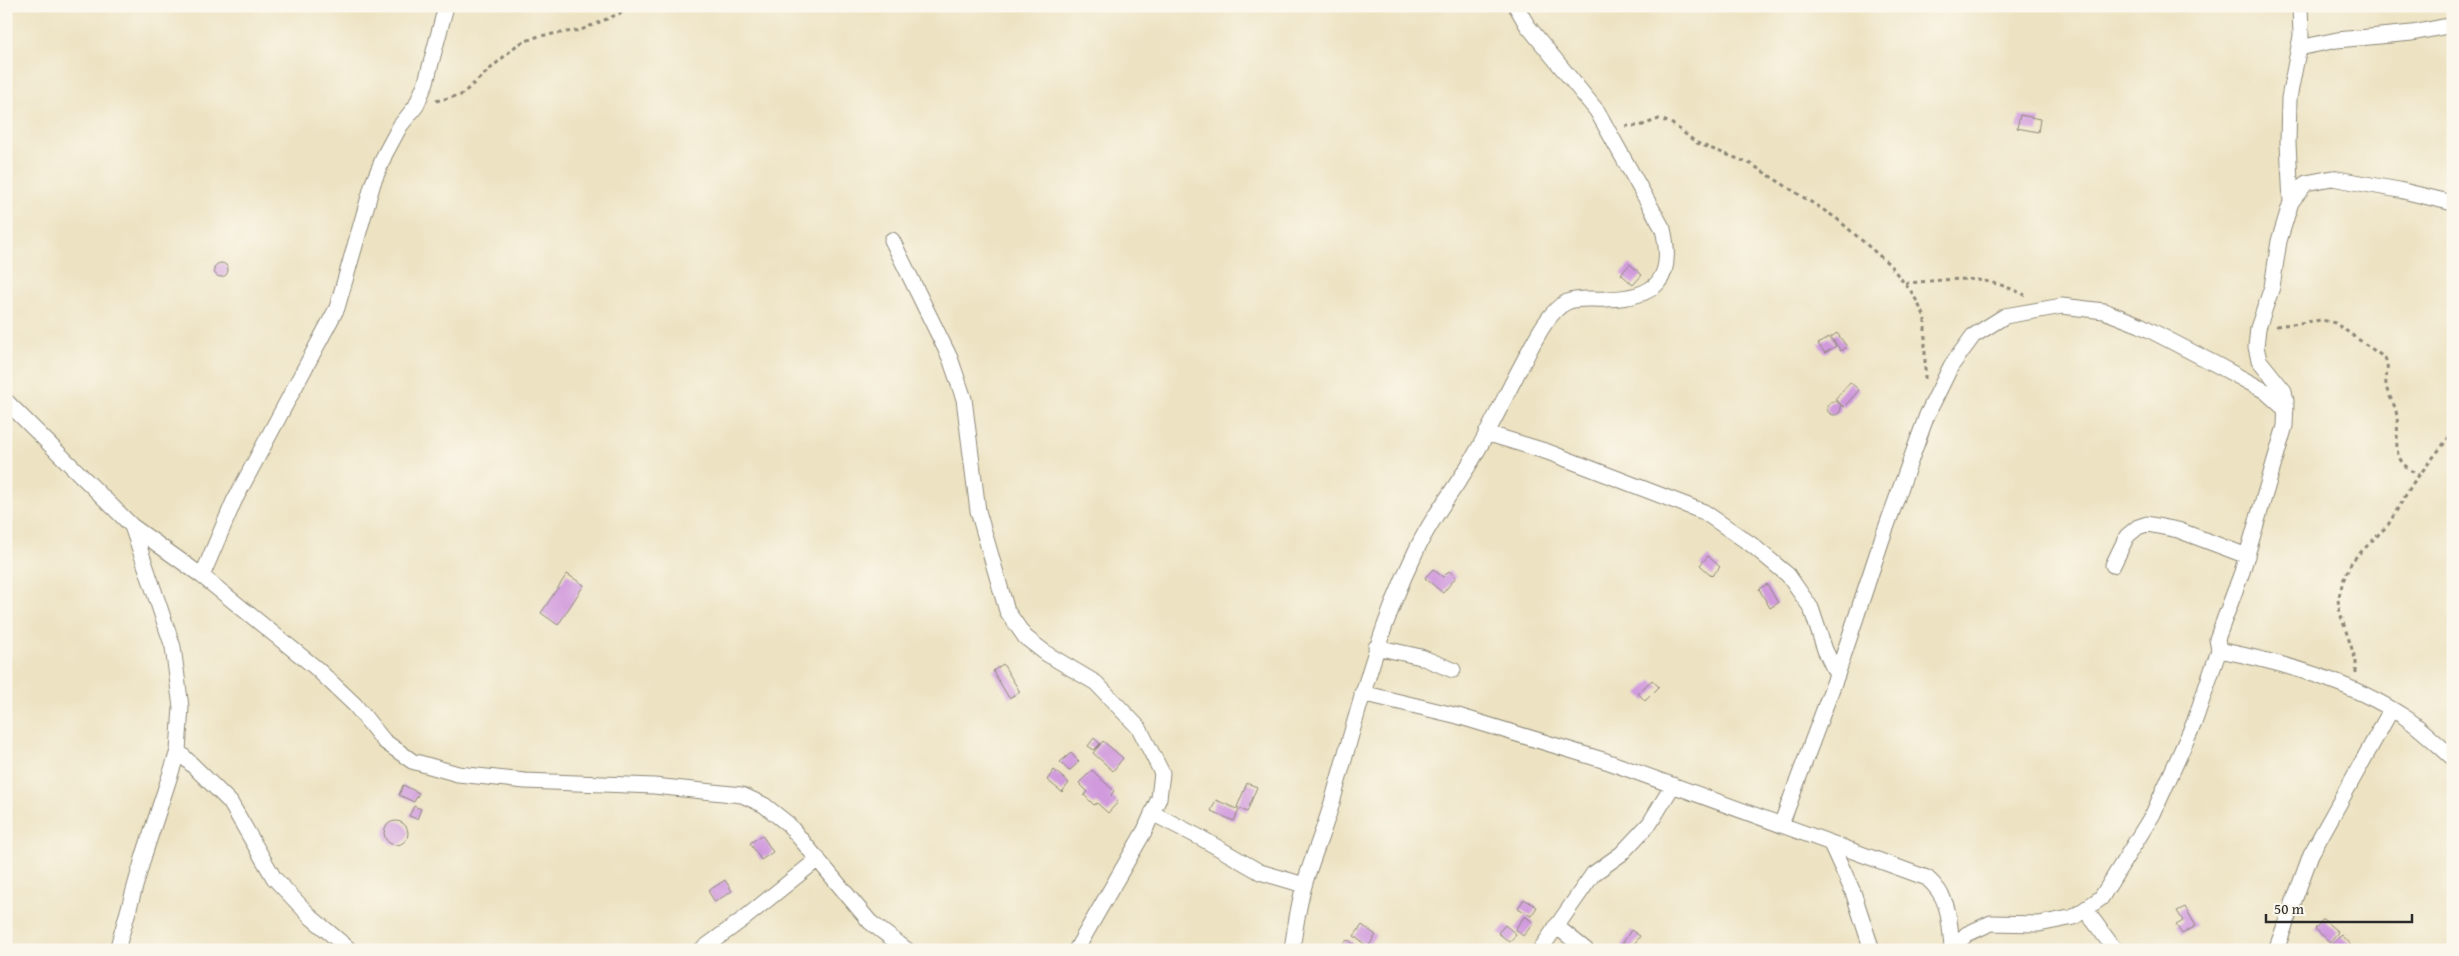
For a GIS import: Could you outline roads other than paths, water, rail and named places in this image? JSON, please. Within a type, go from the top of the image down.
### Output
[{"type":"street","points":[[202,576],[234,501],[337,308],[374,183],[400,126],[416,106],[426,82],[446,6]]},
{"type":"street","points":[[1292,950],[1304,885],[1331,807],[1376,647],[1415,551],[1486,434],[1553,312],[1566,302],[1580,299],[1608,299],[1641,294],[1656,286],[1666,271],[1667,246],[1663,229],[1601,119],[1570,75],[1527,25],[1516,6]]},
{"type":"street","points":[[1951,949],[1966,934],[1991,923],[2039,924],[2074,917],[2101,898],[2153,814],[2194,723],[2219,650],[2218,634],[2247,556],[2285,426],[2284,390],[2259,360],[2256,347],[2258,328],[2272,287],[2279,241],[2291,202],[2288,143],[2289,98],[2301,36],[2300,6]]},
{"type":"street","points":[[2299,48],[2337,40],[2412,33],[2453,25]]},
{"type":"street","points":[[2291,202],[2306,183],[2332,178],[2398,190],[2453,203]]},
{"type":"street","points":[[892,240],[950,358],[964,399],[978,511],[1007,611],[1025,637],[1047,654],[1096,683],[1139,728],[1162,773],[1159,798],[1152,813],[1076,950]]},
{"type":"street","points":[[1781,825],[1837,675],[1882,539],[1930,408],[1951,366],[1973,336],[2005,316],[2062,306],[2104,312],[2140,326],[2265,391],[2286,410]]},
{"type":"street","points":[[6,401],[132,526],[202,576],[316,668],[356,705],[384,741],[412,761],[458,774],[525,781],[654,786],[742,795],[764,805],[788,824],[870,922],[907,950]]},
{"type":"street","points":[[1486,434],[1548,452],[1704,512],[1752,545],[1788,575],[1811,608],[1825,650],[1837,675]]},
{"type":"street","points":[[2113,565],[2127,536],[2138,527],[2147,524],[2178,530],[2247,556]]},
{"type":"street","points":[[117,950],[144,856],[178,751],[181,707],[172,647],[132,526]]},
{"type":"street","points":[[1376,647],[1421,657],[1453,670]]},
{"type":"street","points":[[2219,650],[2262,658],[2357,690],[2407,719],[2453,758]]},
{"type":"street","points":[[1362,693],[1458,716],[1606,761],[1927,878],[1940,890],[1948,915],[1951,949]]},
{"type":"street","points":[[2276,950],[2311,854],[2391,710]]},
{"type":"street","points":[[178,751],[230,802],[274,878],[312,918],[350,950]]},
{"type":"street","points":[[1540,950],[1593,874],[1621,854],[1650,823],[1673,785]]},
{"type":"street","points":[[1152,813],[1202,838],[1237,861],[1260,872],[1304,885]]},
{"type":"street","points":[[1830,844],[1856,902],[1872,950]]},
{"type":"street","points":[[701,950],[746,917],[818,859]]},
{"type":"street","points":[[2086,909],[2115,950]]},
{"type":"street","points":[[1556,926],[1586,950]]}]
